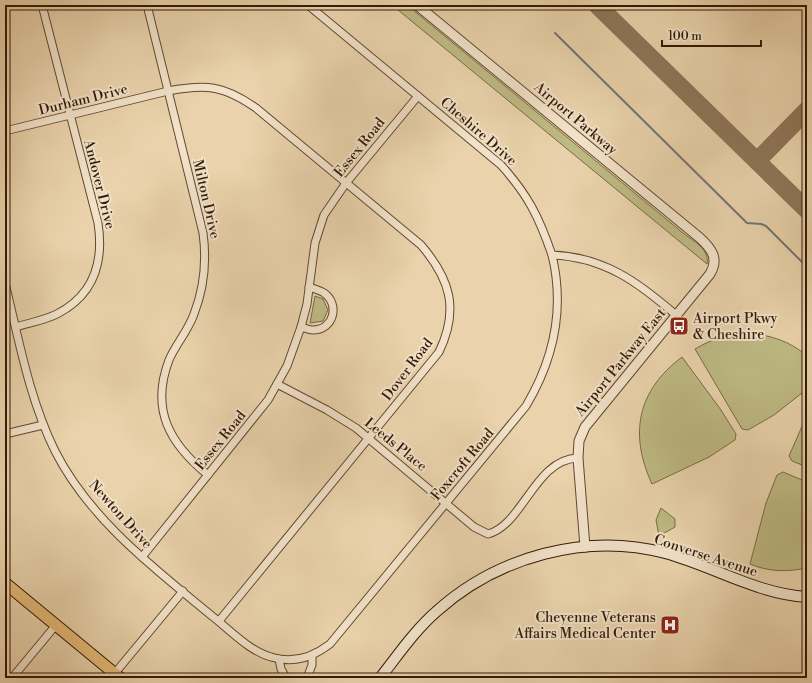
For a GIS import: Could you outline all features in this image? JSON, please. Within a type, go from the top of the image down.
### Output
[{"type":"main road","name":"Converse Avenue","points":[[380,678],[435,612],[478,580],[511,564],[536,555],[585,547],[630,547],[666,553],[735,580],[807,597]]},
{"type":"main road","points":[[5,583],[114,676]]},
{"type":"street","name":"Andover Drive","points":[[16,327],[56,314],[70,307],[88,288],[98,263],[100,244],[98,223],[69,116],[42,5]]},
{"type":"street","name":"Milton Drive","points":[[146,5],[203,233],[206,253],[203,284],[199,299],[193,316],[170,360],[163,384],[162,397],[167,424],[174,440],[182,452],[208,475]]},
{"type":"street","name":"Cheshire Drive","points":[[308,5],[485,150],[516,182],[530,202],[541,223],[552,255]]},
{"type":"street","name":"Airport Parkway","points":[[417,5],[700,238],[710,248],[714,256]]},
{"type":"street","name":"Dover Road","points":[[168,91],[188,87],[223,89],[238,95],[256,108],[421,245],[436,263],[446,284],[450,302],[446,337],[439,352],[219,621]]},
{"type":"street","name":"Durham Drive","points":[[5,131],[168,91]]},
{"type":"street","name":"Essex Road","points":[[142,557],[256,416],[278,384],[301,327],[319,227],[333,201],[346,183],[418,96]]},
{"type":"street","points":[[552,255],[572,256],[600,264],[627,277],[676,314]]},
{"type":"street","name":"Foxcroft Road","points":[[183,591],[259,652],[279,659],[302,659],[312,656],[330,644],[519,416],[536,390],[552,352],[558,315],[556,272],[552,255]]},
{"type":"street","name":"Airport Parkway East","points":[[585,547],[578,458],[579,441],[585,427],[710,274],[714,266],[714,256]]},
{"type":"street","name":"Newton Drive","points":[[5,284],[35,402],[43,425],[56,452],[90,504],[142,557],[183,591]]},
{"type":"street","points":[[301,327],[313,330],[322,328],[329,323],[334,314],[334,306],[330,299],[323,292],[309,287]]},
{"type":"street","name":"Leeds Place","points":[[278,384],[327,410],[369,438],[481,532],[488,534],[495,533],[506,523],[554,466],[570,458],[578,458]]},
{"type":"street","points":[[5,434],[43,425]]},
{"type":"street","points":[[114,676],[183,591]]},
{"type":"street","points":[[12,678],[56,625]]},
{"type":"street","points":[[307,678],[312,665],[312,656]]},
{"type":"street","points":[[279,659],[281,669],[286,678]]},
{"type":"shaded area","points":[[392,5],[407,5],[683,233],[696,242],[706,254],[707,264]]},
{"type":"shaded area","points":[[315,296],[323,299],[328,310],[323,321],[310,323]]},
{"type":"shaded area","points":[[747,333],[772,337],[794,346],[807,356],[807,389],[774,415],[748,430],[742,429],[695,349],[707,342],[720,338]]},
{"type":"shaded area","points":[[682,357],[721,410],[736,434],[735,440],[709,457],[652,484],[645,466],[641,448],[640,431],[642,414],[647,399],[655,384],[667,370]]},
{"type":"shaded area","points":[[807,415],[807,467],[792,461],[789,456]]},
{"type":"shaded area","points":[[783,472],[807,482],[807,568],[771,570],[750,564],[766,503],[777,475]]},
{"type":"shaded area","points":[[661,508],[675,519],[675,527],[659,536],[656,520]]},
{"type":"waterway","points":[[555,33],[747,223],[766,226],[807,267]]},
{"type":"taxiway","points":[[597,5],[807,210]]},
{"type":"taxiway","points":[[757,161],[807,110]]},
{"type":"place","name":"Airport Pkwy & Cheshire","points":[[679,326]]},
{"type":"place","name":"Cheyenne Veterans Affairs Medical Center","points":[[670,625]]}]
